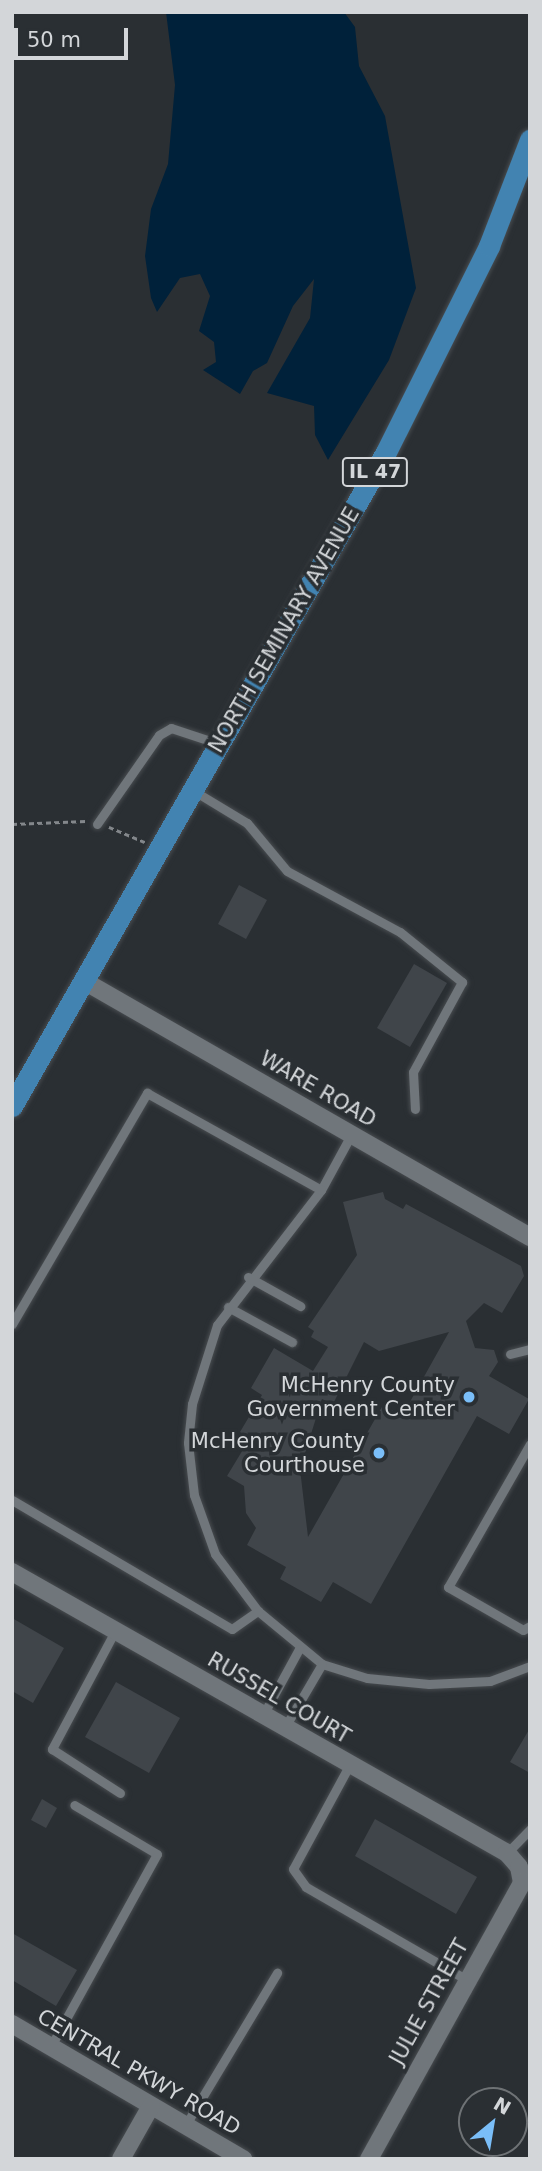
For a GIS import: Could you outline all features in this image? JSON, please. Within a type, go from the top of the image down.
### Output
[{"type":"main road","name":"NORTH SEMINARY AVENUE","points":[[12,1106],[385,454],[489,246],[530,140]]},
{"type":"street","name":"WARE ROAD","points":[[84,981],[530,1237]]},
{"type":"street","name":"RUSSEL COURT","points":[[14,1577],[263,1714],[513,1860]]},
{"type":"street","name":"JULIE STREET","points":[[369,2159],[522,1883],[513,1860]]},
{"type":"street","name":"CENTRAL PKWY ROAD","points":[[12,2024],[243,2159]]},
{"type":"street","points":[[121,2159],[151,2106]]},
{"type":"lane","points":[[97,824],[159,735],[171,728],[219,744]]},
{"type":"lane","points":[[192,790],[247,823],[287,870],[400,932],[462,982],[413,1072],[415,1109]]},
{"type":"lane","points":[[12,1324],[147,1093],[321,1190]]},
{"type":"lane","points":[[351,1135],[321,1190],[248,1277],[228,1307],[203,1362],[188,1443],[194,1495],[215,1554],[258,1611],[299,1649],[321,1664],[367,1678],[429,1684],[490,1681],[530,1667]]},
{"type":"lane","points":[[248,1277],[300,1306]]},
{"type":"lane","points":[[228,1307],[292,1342]]},
{"type":"lane","points":[[510,1354],[530,1349]]},
{"type":"lane","points":[[530,1444],[448,1587],[523,1630],[530,1626]]},
{"type":"lane","points":[[12,1500],[232,1629],[258,1611]]},
{"type":"lane","points":[[115,1631],[52,1749],[120,1793]]},
{"type":"lane","points":[[263,1714],[299,1649]]},
{"type":"lane","points":[[285,1727],[321,1664]]},
{"type":"lane","points":[[349,1764],[293,1869],[306,1887],[467,1980]]},
{"type":"lane","points":[[51,2046],[156,1854],[75,1805]]},
{"type":"lane","points":[[513,1860],[530,1829]]},
{"type":"lane","points":[[185,2126],[276,1973]]},
{"type":"water","points":[[166,12],[344,12],[355,27],[359,66],[385,116],[416,288],[389,360],[328,460],[315,435],[314,406],[267,393],[310,318],[314,279],[293,306],[267,363],[253,371],[240,394],[203,370],[216,362],[214,342],[199,331],[210,296],[200,274],[180,278],[157,312],[151,298],[145,256],[151,209],[168,164],[175,85]]},
{"type":"building","points":[[239,885],[267,900],[246,939],[218,924]]},
{"type":"building","points":[[414,964],[447,983],[410,1047],[377,1028]]},
{"type":"building","name":"McHenry County Government Center","points":[[383,1192],[385,1199],[403,1209],[406,1204],[521,1266],[524,1276],[502,1313],[484,1303],[466,1321],[475,1348],[494,1350],[498,1362],[489,1376],[529,1399],[509,1434],[477,1416],[371,1604],[333,1582],[321,1602],[280,1579],[286,1567],[247,1545],[256,1528],[246,1513],[244,1486],[227,1476],[250,1438],[240,1432],[262,1395],[251,1388],[274,1348],[313,1371],[328,1347],[311,1337],[314,1331],[308,1327],[357,1255],[343,1202]],"holes":[[[449,1332],[402,1416],[383,1405],[308,1537],[300,1469],[322,1399],[333,1404],[364,1342],[379,1351]]]},
{"type":"building","points":[[12,1618],[64,1648],[33,1703],[12,1691]]},
{"type":"building","points":[[116,1682],[180,1718],[149,1773],[85,1737]]},
{"type":"building","points":[[530,1728],[530,1773],[510,1762]]},
{"type":"building","points":[[42,1799],[57,1808],[46,1828],[31,1820]]},
{"type":"building","points":[[375,1819],[477,1877],[456,1914],[355,1856]]},
{"type":"building","points":[[12,1933],[77,1970],[56,2006],[12,1980]]},
{"type":"place","name":"McHenry County Government Center","points":[[469,1397]]},
{"type":"place","name":"McHenry County Courthouse","points":[[379,1453]]}]
